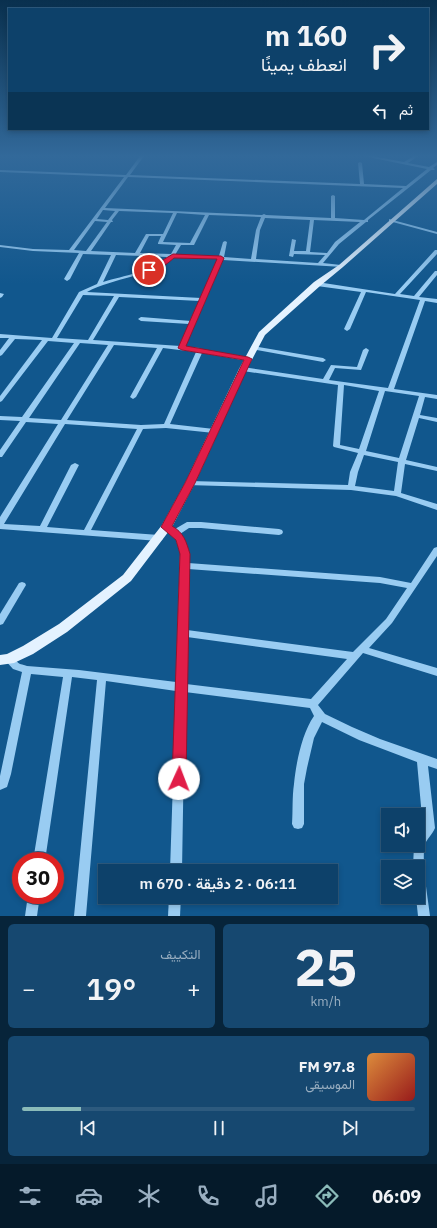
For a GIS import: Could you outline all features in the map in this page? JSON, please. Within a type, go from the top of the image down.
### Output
[{"type":"main road","points":[[5,659],[28,650],[63,628],[127,578],[166,527],[190,483],[253,348],[262,334],[317,284],[340,266],[416,199]]},
{"type":"street","points":[[70,252],[109,199]]},
{"type":"street","points":[[332,199],[332,219]]},
{"type":"street","points":[[320,264],[337,243],[393,199]]},
{"type":"street","points":[[102,209],[366,221]]},
{"type":"street","points":[[67,279],[85,252],[111,221],[118,210]]},
{"type":"street","points":[[153,255],[176,212]]},
{"type":"street","points":[[160,243],[192,244],[208,214]]},
{"type":"street","points":[[253,260],[258,230],[264,216]]},
{"type":"street","points":[[308,252],[312,218]]},
{"type":"street","points":[[93,220],[111,221]]},
{"type":"street","points":[[391,220],[437,233]]},
{"type":"street","points":[[136,255],[148,235],[164,236]]},
{"type":"street","points":[[290,262],[294,240]]},
{"type":"street","points":[[182,348],[221,258],[225,242]]},
{"type":"street","points":[[54,339],[81,293],[99,284],[149,270],[165,263],[173,256],[179,244]]},
{"type":"street","points":[[0,246],[70,252],[221,258],[340,266]]},
{"type":"street","points":[[397,295],[437,251]]},
{"type":"street","points":[[292,252],[328,254]]},
{"type":"street","points":[[99,284],[114,254]]},
{"type":"street","points":[[415,298],[437,272]]},
{"type":"street","points":[[317,284],[437,301]]},
{"type":"street","points":[[347,328],[364,290]]},
{"type":"street","points":[[81,293],[203,300]]},
{"type":"street","points":[[90,341],[117,295]]},
{"type":"street","points":[[351,488],[354,472],[423,299]]},
{"type":"street","points":[[141,319],[193,323]]},
{"type":"street","points":[[0,336],[161,346],[200,350],[248,359]]},
{"type":"street","points":[[0,354],[13,337]]},
{"type":"street","points":[[0,400],[46,339]]},
{"type":"street","points":[[0,455],[78,341]]},
{"type":"street","points":[[0,522],[112,343]]},
{"type":"street","points":[[133,397],[161,346]]},
{"type":"street","points":[[253,348],[323,360]]},
{"type":"street","points":[[166,426],[200,350]]},
{"type":"street","points":[[325,381],[333,366],[359,369],[366,350]]},
{"type":"street","points":[[243,369],[437,397]]},
{"type":"street","points":[[341,383],[336,446],[437,470]]},
{"type":"street","points":[[397,494],[402,461],[423,395]]},
{"type":"street","points":[[416,416],[437,420]]},
{"type":"street","points":[[0,418],[24,418],[141,427],[166,426],[214,431]]},
{"type":"street","points":[[86,533],[141,427]]},
{"type":"street","points":[[42,530],[75,466]]},
{"type":"street","points":[[190,483],[351,488],[397,494],[437,507]]},
{"type":"street","points":[[175,533],[187,525],[279,532]]},
{"type":"street","points":[[0,526],[159,538]]},
{"type":"street","points":[[166,527],[175,533],[183,543],[185,554],[176,864]]},
{"type":"street","points":[[312,704],[389,621],[437,550]]},
{"type":"street","points":[[184,566],[380,580],[412,586]]},
{"type":"street","points":[[0,622],[22,585]]},
{"type":"street","points":[[183,633],[358,653],[437,672]]},
{"type":"street","points":[[5,659],[16,666],[27,670],[68,673],[182,686],[312,704],[321,716],[360,735],[437,764]]},
{"type":"street","points":[[0,785],[3,783],[6,774],[27,670]]},
{"type":"street","points":[[40,852],[68,673]]},
{"type":"street","points":[[80,916],[102,677]]},
{"type":"street","points":[[298,824],[299,784],[303,763],[313,727],[321,716]]},
{"type":"street","points":[[422,758],[429,828],[428,832],[422,838],[419,858],[424,916]]},
{"type":"street","points":[[31,916],[33,904]]},
{"type":"street","points":[[174,916],[175,904]]},
{"type":"route","points":[[149,270],[165,263],[173,256],[221,258],[182,348],[248,359],[190,483],[166,527],[181,539],[185,554],[179,779]]}]
